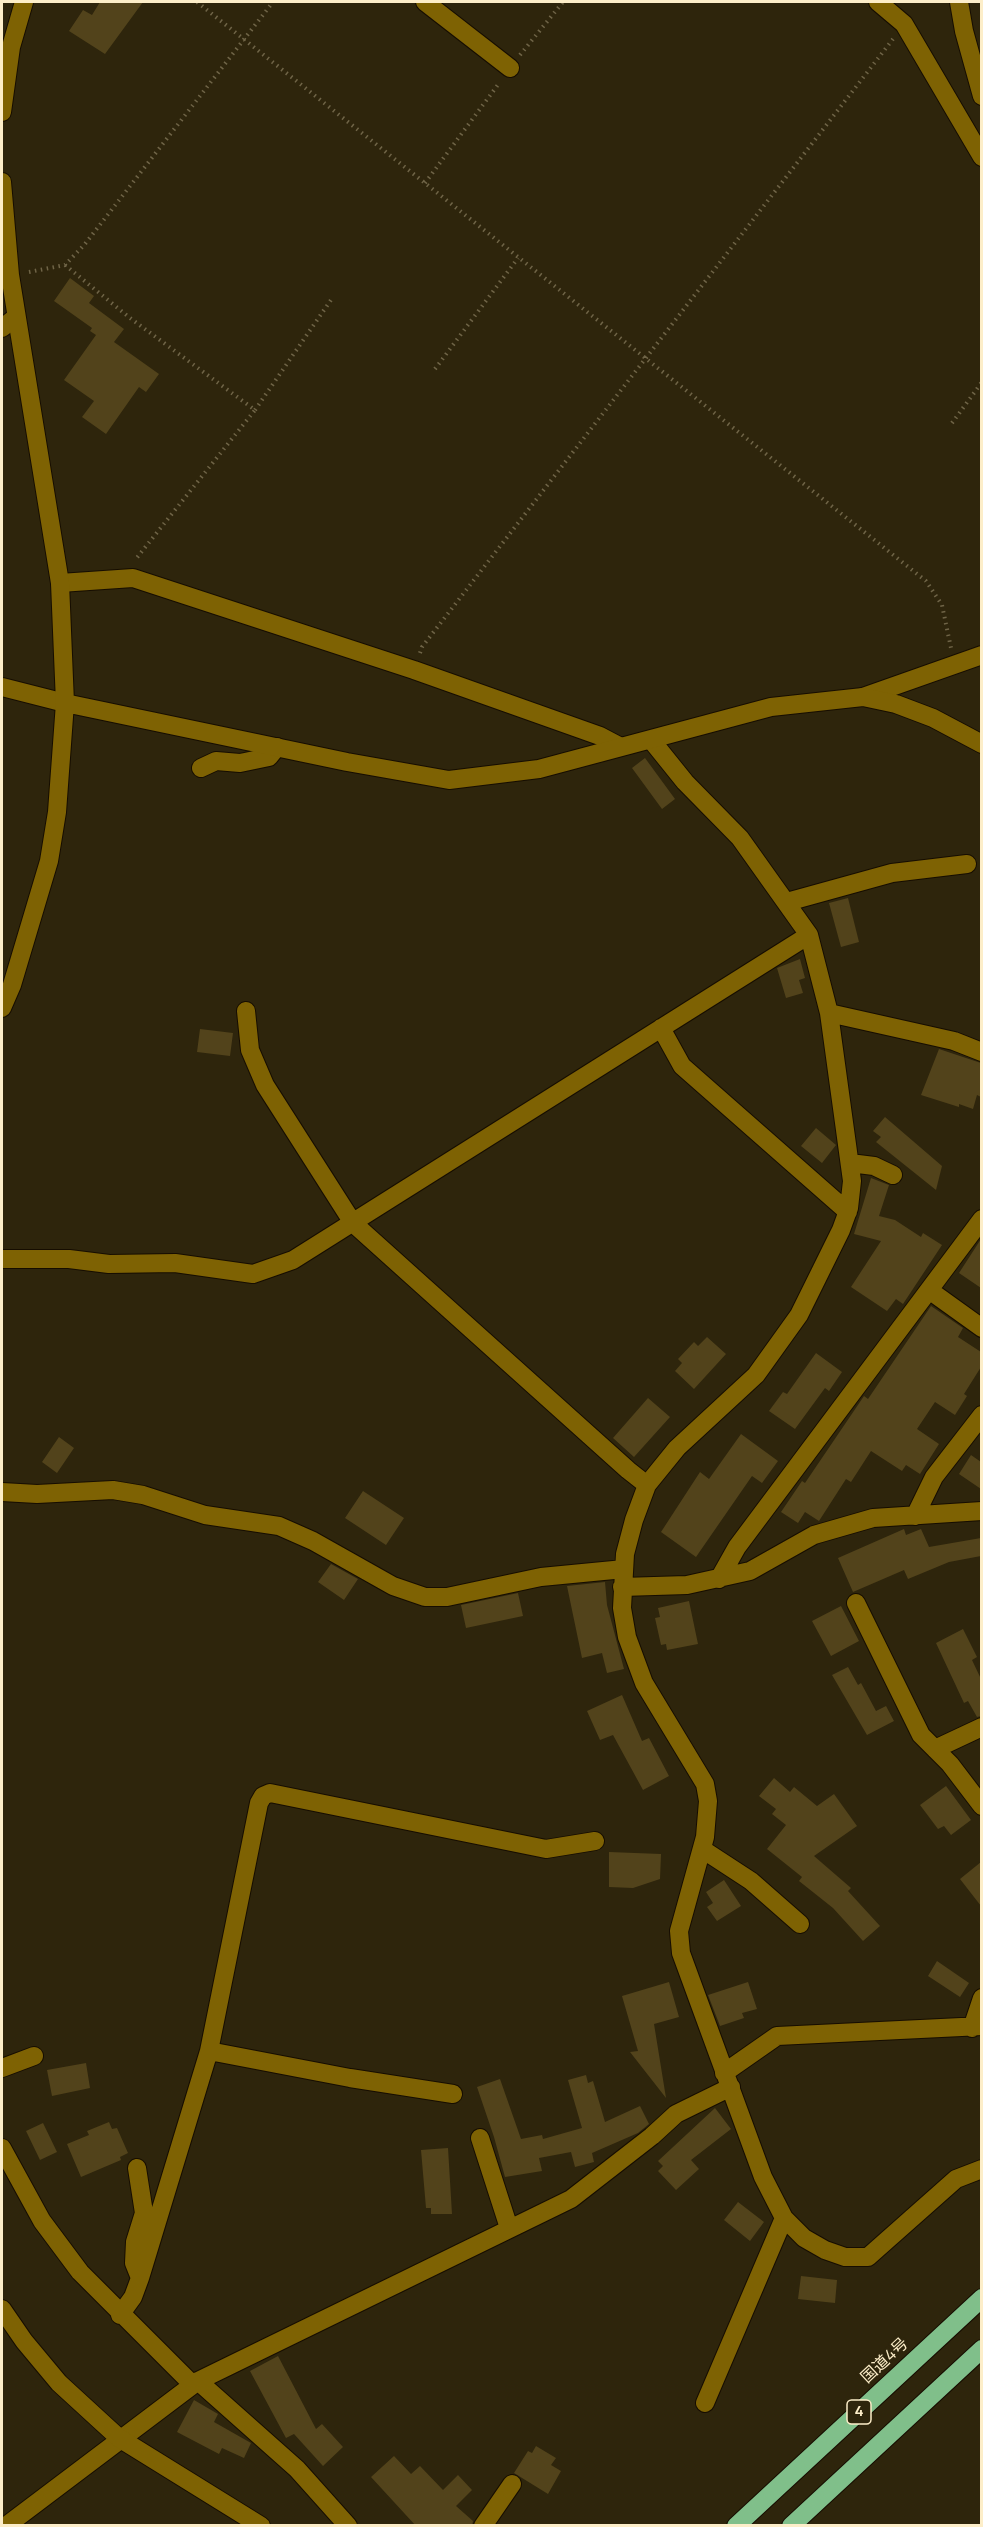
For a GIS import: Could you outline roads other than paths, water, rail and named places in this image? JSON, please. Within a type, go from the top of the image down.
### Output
[{"type":"highway","name":"国道4号","points":[[736,2526],[981,2298]]},
{"type":"highway","name":"4","points":[[791,2526],[981,2349]]},
{"type":"street","points":[[2,112],[11,47],[24,2]]},
{"type":"street","points":[[425,2],[510,68]]},
{"type":"street","points":[[878,2],[904,24],[981,158]]},
{"type":"street","points":[[959,2],[981,96]]},
{"type":"street","points":[[2,182],[16,317],[60,583],[65,703],[57,812],[49,861],[12,985],[2,1008]]},
{"type":"street","points":[[2,328],[16,317]]},
{"type":"street","points":[[60,583],[134,578],[414,670],[600,735],[619,746]]},
{"type":"street","points":[[2,687],[65,703],[416,776],[449,780],[539,769],[619,746],[652,741],[771,707],[863,697],[981,655]]},
{"type":"street","points":[[863,697],[896,704],[933,718],[981,744]]},
{"type":"street","points":[[652,741],[685,782],[740,838],[809,935],[829,1013],[852,1181],[848,1212],[832,1250],[799,1315],[756,1375],[677,1448],[647,1485],[634,1520],[623,1578],[627,1637],[644,1683],[705,1784],[709,1818],[679,1931],[681,1953],[763,2177],[784,2218],[804,2238],[825,2250],[859,2259],[868,2257],[956,2179],[981,2169]]},
{"type":"street","points":[[201,768],[216,761],[240,763],[268,757],[277,747]]},
{"type":"street","points":[[787,902],[892,873],[967,864]]},
{"type":"street","points":[[2,1259],[69,1259],[109,1264],[175,1263],[254,1274],[293,1260],[562,1088],[809,935]]},
{"type":"street","points":[[246,1011],[250,1050],[265,1084],[353,1223],[647,1485]]},
{"type":"street","points":[[829,1013],[954,1041],[981,1052]]},
{"type":"street","points":[[661,1028],[682,1066],[848,1212]]},
{"type":"street","points":[[850,1163],[874,1166],[893,1175]]},
{"type":"street","points":[[718,1579],[737,1547],[981,1219]]},
{"type":"street","points":[[929,1290],[981,1328]]},
{"type":"street","points":[[915,1516],[934,1477],[981,1415]]},
{"type":"street","points":[[2,1492],[37,1494],[113,1490],[143,1495],[204,1515],[279,1526],[304,1536],[393,1586],[425,1597],[447,1597],[542,1577],[623,1578],[687,1585],[750,1571],[814,1535],[873,1518],[981,1510]]},
{"type":"street","points":[[856,1603],[921,1735],[950,1764],[981,1806]]},
{"type":"street","points":[[934,1749],[981,1727]]},
{"type":"street","points":[[120,2314],[133,2297],[140,2278],[209,2051],[259,1803],[263,1796],[270,1793],[546,1849],[595,1841]]},
{"type":"street","points":[[702,1849],[751,1881],[800,1924]]},
{"type":"street","points":[[6,2526],[119,2438],[195,2383],[570,2199],[652,2136],[676,2114],[727,2080],[777,2036],[977,2027],[981,1998]]},
{"type":"street","points":[[209,2051],[350,2078],[453,2094]]},
{"type":"street","points":[[2,2067],[34,2056]]},
{"type":"street","points":[[480,2138],[509,2228]]},
{"type":"street","points":[[2,2148],[42,2221],[80,2272],[120,2314],[195,2383],[297,2469],[348,2526]]},
{"type":"street","points":[[137,2168],[144,2213],[135,2242],[134,2263],[140,2278]]},
{"type":"street","points":[[705,2403],[784,2218]]},
{"type":"street","points":[[2,2309],[24,2342],[59,2383],[119,2438],[261,2526]]},
{"type":"street","points":[[483,2526],[512,2484]]}]
